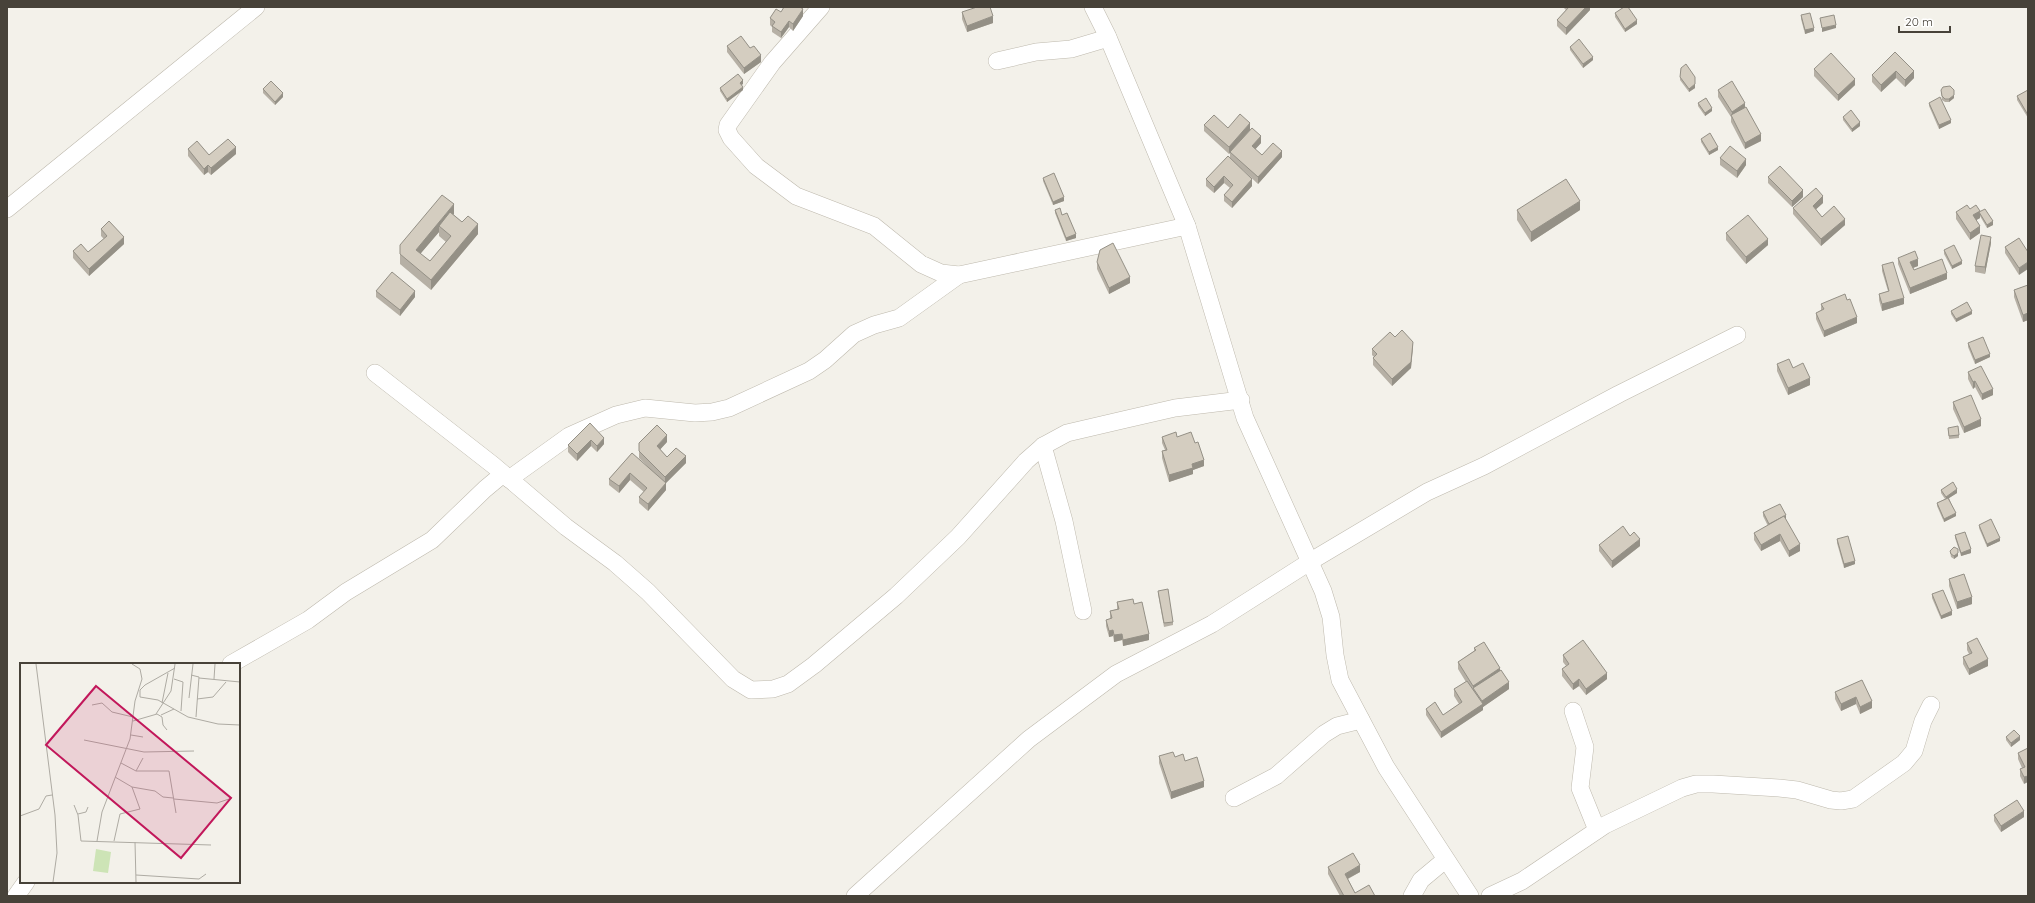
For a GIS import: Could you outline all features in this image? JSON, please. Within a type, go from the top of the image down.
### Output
[{"type":"street","points":[[7,209],[256,7]]},
{"type":"street","points":[[821,7],[772,63],[728,125],[727,130],[730,138],[756,166],[796,196],[874,226],[921,264],[941,273],[959,275],[1187,226]]},
{"type":"street","points":[[1093,7],[1108,38],[1187,226],[1241,400],[1245,418],[1324,591],[1331,617],[1335,656],[1340,680],[1386,767],[1445,860],[1470,896]]},
{"type":"street","points":[[997,61],[1036,52],[1071,49],[1108,38]]},
{"type":"street","points":[[233,663],[308,620],[346,592],[432,540],[485,489],[569,436],[616,415],[645,408],[695,414],[729,408],[809,371],[825,360],[854,334],[874,325],[899,318],[959,275]]},
{"type":"street","points":[[855,896],[1029,739],[1116,674],[1212,624],[1310,561],[1427,492],[1484,466],[1619,394],[1737,335]]},
{"type":"street","points":[[375,373],[506,477],[566,527],[626,573],[648,592],[733,679],[751,690],[773,689],[788,684],[814,665],[896,596],[958,537],[1026,461],[1043,446],[1067,433],[1127,419],[1175,408],[1241,400]]},
{"type":"street","points":[[1043,446],[1064,521],[1083,611]]},
{"type":"street","points":[[1490,896],[1522,881],[1597,830],[1650,802],[1682,788],[1696,784],[1779,788],[1797,790],[1831,800],[1841,801],[1853,799],[1904,763],[1914,751],[1923,721],[1931,704]]},
{"type":"street","points":[[1573,711],[1585,747],[1580,788],[1597,830]]},
{"type":"street","points":[[1234,798],[1276,776],[1324,734],[1337,726],[1361,720]]},
{"type":"street","points":[[1412,896],[1421,880],[1445,860]]},
{"type":"street","points":[[16,896],[25,883]]},
{"type":"building","points":[[784,7],[800,7],[803,9],[793,24],[789,21],[781,32],[772,26],[775,22],[770,18],[776,9],[781,12]]},
{"type":"building","points":[[977,7],[990,7],[993,16],[967,26],[962,12]]},
{"type":"building","points":[[1569,7],[1586,7],[1566,28],[1557,20]]},
{"type":"building","points":[[1624,7],[1628,7],[1637,20],[1625,29],[1615,13]]},
{"type":"building","points":[[1810,13],[1814,28],[1805,30],[1801,15]]},
{"type":"building","points":[[1834,15],[1836,25],[1822,28],[1820,18]]},
{"type":"building","points":[[741,36],[750,48],[754,46],[761,55],[744,68],[727,46]]},
{"type":"building","points":[[1579,39],[1593,57],[1583,64],[1570,47]]},
{"type":"building","points":[[1895,52],[1914,71],[1905,80],[1896,71],[1881,85],[1872,75]]},
{"type":"building","points":[[1831,53],[1855,79],[1838,95],[1814,69]]},
{"type":"building","points":[[1686,64],[1695,77],[1695,84],[1689,89],[1680,77],[1681,68]]},
{"type":"building","points":[[738,74],[743,80],[740,83],[743,87],[727,99],[720,88]]},
{"type":"building","points":[[271,81],[283,93],[275,102],[263,89]]},
{"type":"building","points":[[1732,81],[1745,103],[1732,112],[1718,90]]},
{"type":"building","points":[[1950,86],[1954,90],[1954,95],[1949,99],[1945,99],[1942,96],[1941,90],[1943,87]]},
{"type":"building","points":[[2028,90],[2028,115],[2017,96]]},
{"type":"building","points":[[1940,97],[1951,120],[1939,125],[1929,103]]},
{"type":"building","points":[[1706,98],[1712,108],[1705,113],[1698,103]]},
{"type":"building","points":[[1746,107],[1761,134],[1745,143],[1731,115]]},
{"type":"building","points":[[1851,110],[1860,122],[1852,129],[1843,117]]},
{"type":"building","points":[[1240,114],[1250,123],[1229,147],[1204,125],[1214,115],[1228,128]]},
{"type":"building","points":[[1252,128],[1261,136],[1252,146],[1262,155],[1273,143],[1282,151],[1258,177],[1230,152]]},
{"type":"building","points":[[1710,133],[1718,147],[1709,152],[1701,139]]},
{"type":"building","points":[[228,139],[236,147],[211,168],[208,165],[204,169],[188,149],[197,141],[209,155]]},
{"type":"building","points":[[1730,146],[1746,159],[1737,171],[1720,158]]},
{"type":"building","points":[[1228,156],[1252,179],[1232,202],[1224,195],[1233,185],[1224,176],[1214,187],[1206,179]]},
{"type":"building","points":[[1780,166],[1803,190],[1792,201],[1768,177]]},
{"type":"building","points":[[1054,173],[1064,197],[1053,202],[1043,178]]},
{"type":"building","points":[[1566,179],[1580,201],[1531,232],[1517,210]]},
{"type":"building","points":[[1816,188],[1823,196],[1813,206],[1822,217],[1834,206],[1845,219],[1821,239],[1793,208]]},
{"type":"building","points":[[442,195],[454,204],[416,250],[430,261],[451,236],[439,226],[450,212],[462,222],[468,216],[478,224],[431,280],[400,254],[400,245]]},
{"type":"building","points":[[1967,205],[1970,209],[1976,205],[1980,211],[1973,215],[1980,226],[1970,233],[1956,212]]},
{"type":"building","points":[[1060,208],[1062,215],[1067,213],[1076,234],[1066,238],[1055,210]]},
{"type":"building","points":[[1985,209],[1993,221],[1987,225],[1979,212]]},
{"type":"building","points":[[1748,215],[1768,239],[1746,257],[1726,233]]},
{"type":"building","points":[[109,221],[124,237],[89,269],[73,251],[81,244],[88,252],[107,236],[101,229]]},
{"type":"building","points":[[1981,235],[1991,237],[1985,267],[1975,266]]},
{"type":"building","points":[[2019,238],[2028,252],[2028,262],[2019,268],[2005,247]]},
{"type":"building","points":[[1113,243],[1130,277],[1109,288],[1097,262],[1100,250]]},
{"type":"building","points":[[1954,245],[1962,261],[1952,266],[1944,250]]},
{"type":"building","points":[[1915,251],[1918,259],[1910,262],[1914,270],[1942,259],[1947,273],[1910,288],[1898,258]]},
{"type":"building","points":[[1893,262],[1904,298],[1882,304],[1879,294],[1889,291],[1882,265]]},
{"type":"building","points":[[392,272],[415,291],[400,310],[376,291]]},
{"type":"building","points":[[2028,285],[2028,313],[2023,315],[2014,290]]},
{"type":"building","points":[[1845,294],[1847,300],[1850,299],[1857,317],[1824,331],[1816,313],[1824,309],[1821,304]]},
{"type":"building","points":[[1967,302],[1972,311],[1956,319],[1951,311]]},
{"type":"building","points":[[1402,330],[1413,342],[1411,362],[1392,379],[1373,358],[1377,354],[1372,349],[1390,332],[1395,337]]},
{"type":"building","points":[[1983,337],[1990,354],[1975,360],[1968,343]]},
{"type":"building","points":[[1789,359],[1793,368],[1803,363],[1810,378],[1788,388],[1777,364]]},
{"type":"building","points":[[1981,366],[1993,389],[1982,394],[1968,372]]},
{"type":"building","points":[[1971,395],[1981,419],[1964,427],[1953,402]]},
{"type":"building","points":[[590,423],[604,438],[597,446],[591,440],[577,454],[568,445]]},
{"type":"building","points":[[657,425],[667,435],[657,446],[667,457],[676,448],[686,456],[665,477],[639,451],[639,443]]},
{"type":"building","points":[[1958,426],[1959,435],[1949,436],[1948,428]]},
{"type":"building","points":[[1176,432],[1177,437],[1191,432],[1195,443],[1198,442],[1204,460],[1192,464],[1193,468],[1169,475],[1162,451],[1167,450],[1162,437]]},
{"type":"building","points":[[632,453],[666,483],[648,504],[639,497],[647,488],[630,473],[619,486],[609,479]]},
{"type":"building","points":[[1953,482],[1957,489],[1946,497],[1941,490]]},
{"type":"building","points":[[1948,498],[1956,513],[1944,519],[1937,503]]},
{"type":"building","points":[[1780,504],[1786,515],[1769,524],[1763,512]]},
{"type":"building","points":[[1784,516],[1800,544],[1789,551],[1780,534],[1761,545],[1754,533]]},
{"type":"building","points":[[1991,519],[2000,538],[1987,544],[1979,525]]},
{"type":"building","points":[[1623,526],[1630,536],[1634,532],[1640,539],[1612,561],[1599,545]]},
{"type":"building","points":[[1965,532],[1971,549],[1961,553],[1955,535]]},
{"type":"building","points":[[1848,536],[1855,561],[1844,564],[1837,539]]},
{"type":"building","points":[[1954,547],[1958,549],[1958,553],[1954,556],[1950,551]]},
{"type":"building","points":[[1964,574],[1972,597],[1957,602],[1949,579]]},
{"type":"building","points":[[1168,589],[1173,622],[1164,623],[1158,591]]},
{"type":"building","points":[[1943,590],[1952,611],[1941,616],[1932,594]]},
{"type":"building","points":[[1133,599],[1134,604],[1142,602],[1149,634],[1123,640],[1122,634],[1114,635],[1113,630],[1109,631],[1106,620],[1112,618],[1110,611],[1119,609],[1117,602]]},
{"type":"building","points":[[1977,638],[1988,659],[1969,669],[1963,657],[1972,653],[1967,643]]},
{"type":"building","points":[[1583,640],[1607,673],[1586,689],[1579,679],[1573,684],[1562,669],[1569,664],[1563,655]]},
{"type":"building","points":[[1484,642],[1500,668],[1473,686],[1458,662],[1476,650],[1474,648]]},
{"type":"building","points":[[1501,670],[1509,682],[1482,701],[1473,688]]},
{"type":"building","points":[[1862,680],[1872,701],[1860,707],[1856,697],[1841,704],[1835,692]]},
{"type":"building","points":[[1467,681],[1483,704],[1441,732],[1426,709],[1435,702],[1443,715],[1462,702],[1454,689]]},
{"type":"building","points":[[2014,730],[2020,736],[2011,743],[2006,737]]},
{"type":"building","points":[[2028,748],[2028,776],[2024,777],[2020,769],[2025,767],[2018,753]]},
{"type":"building","points":[[1173,752],[1175,757],[1183,754],[1185,761],[1197,757],[1204,781],[1171,792],[1159,756]]},
{"type":"building","points":[[2017,800],[2024,811],[2001,826],[1994,815]]},
{"type":"building","points":[[1353,853],[1360,865],[1345,874],[1355,893],[1369,885],[1375,896],[1344,896],[1328,867]]}]
